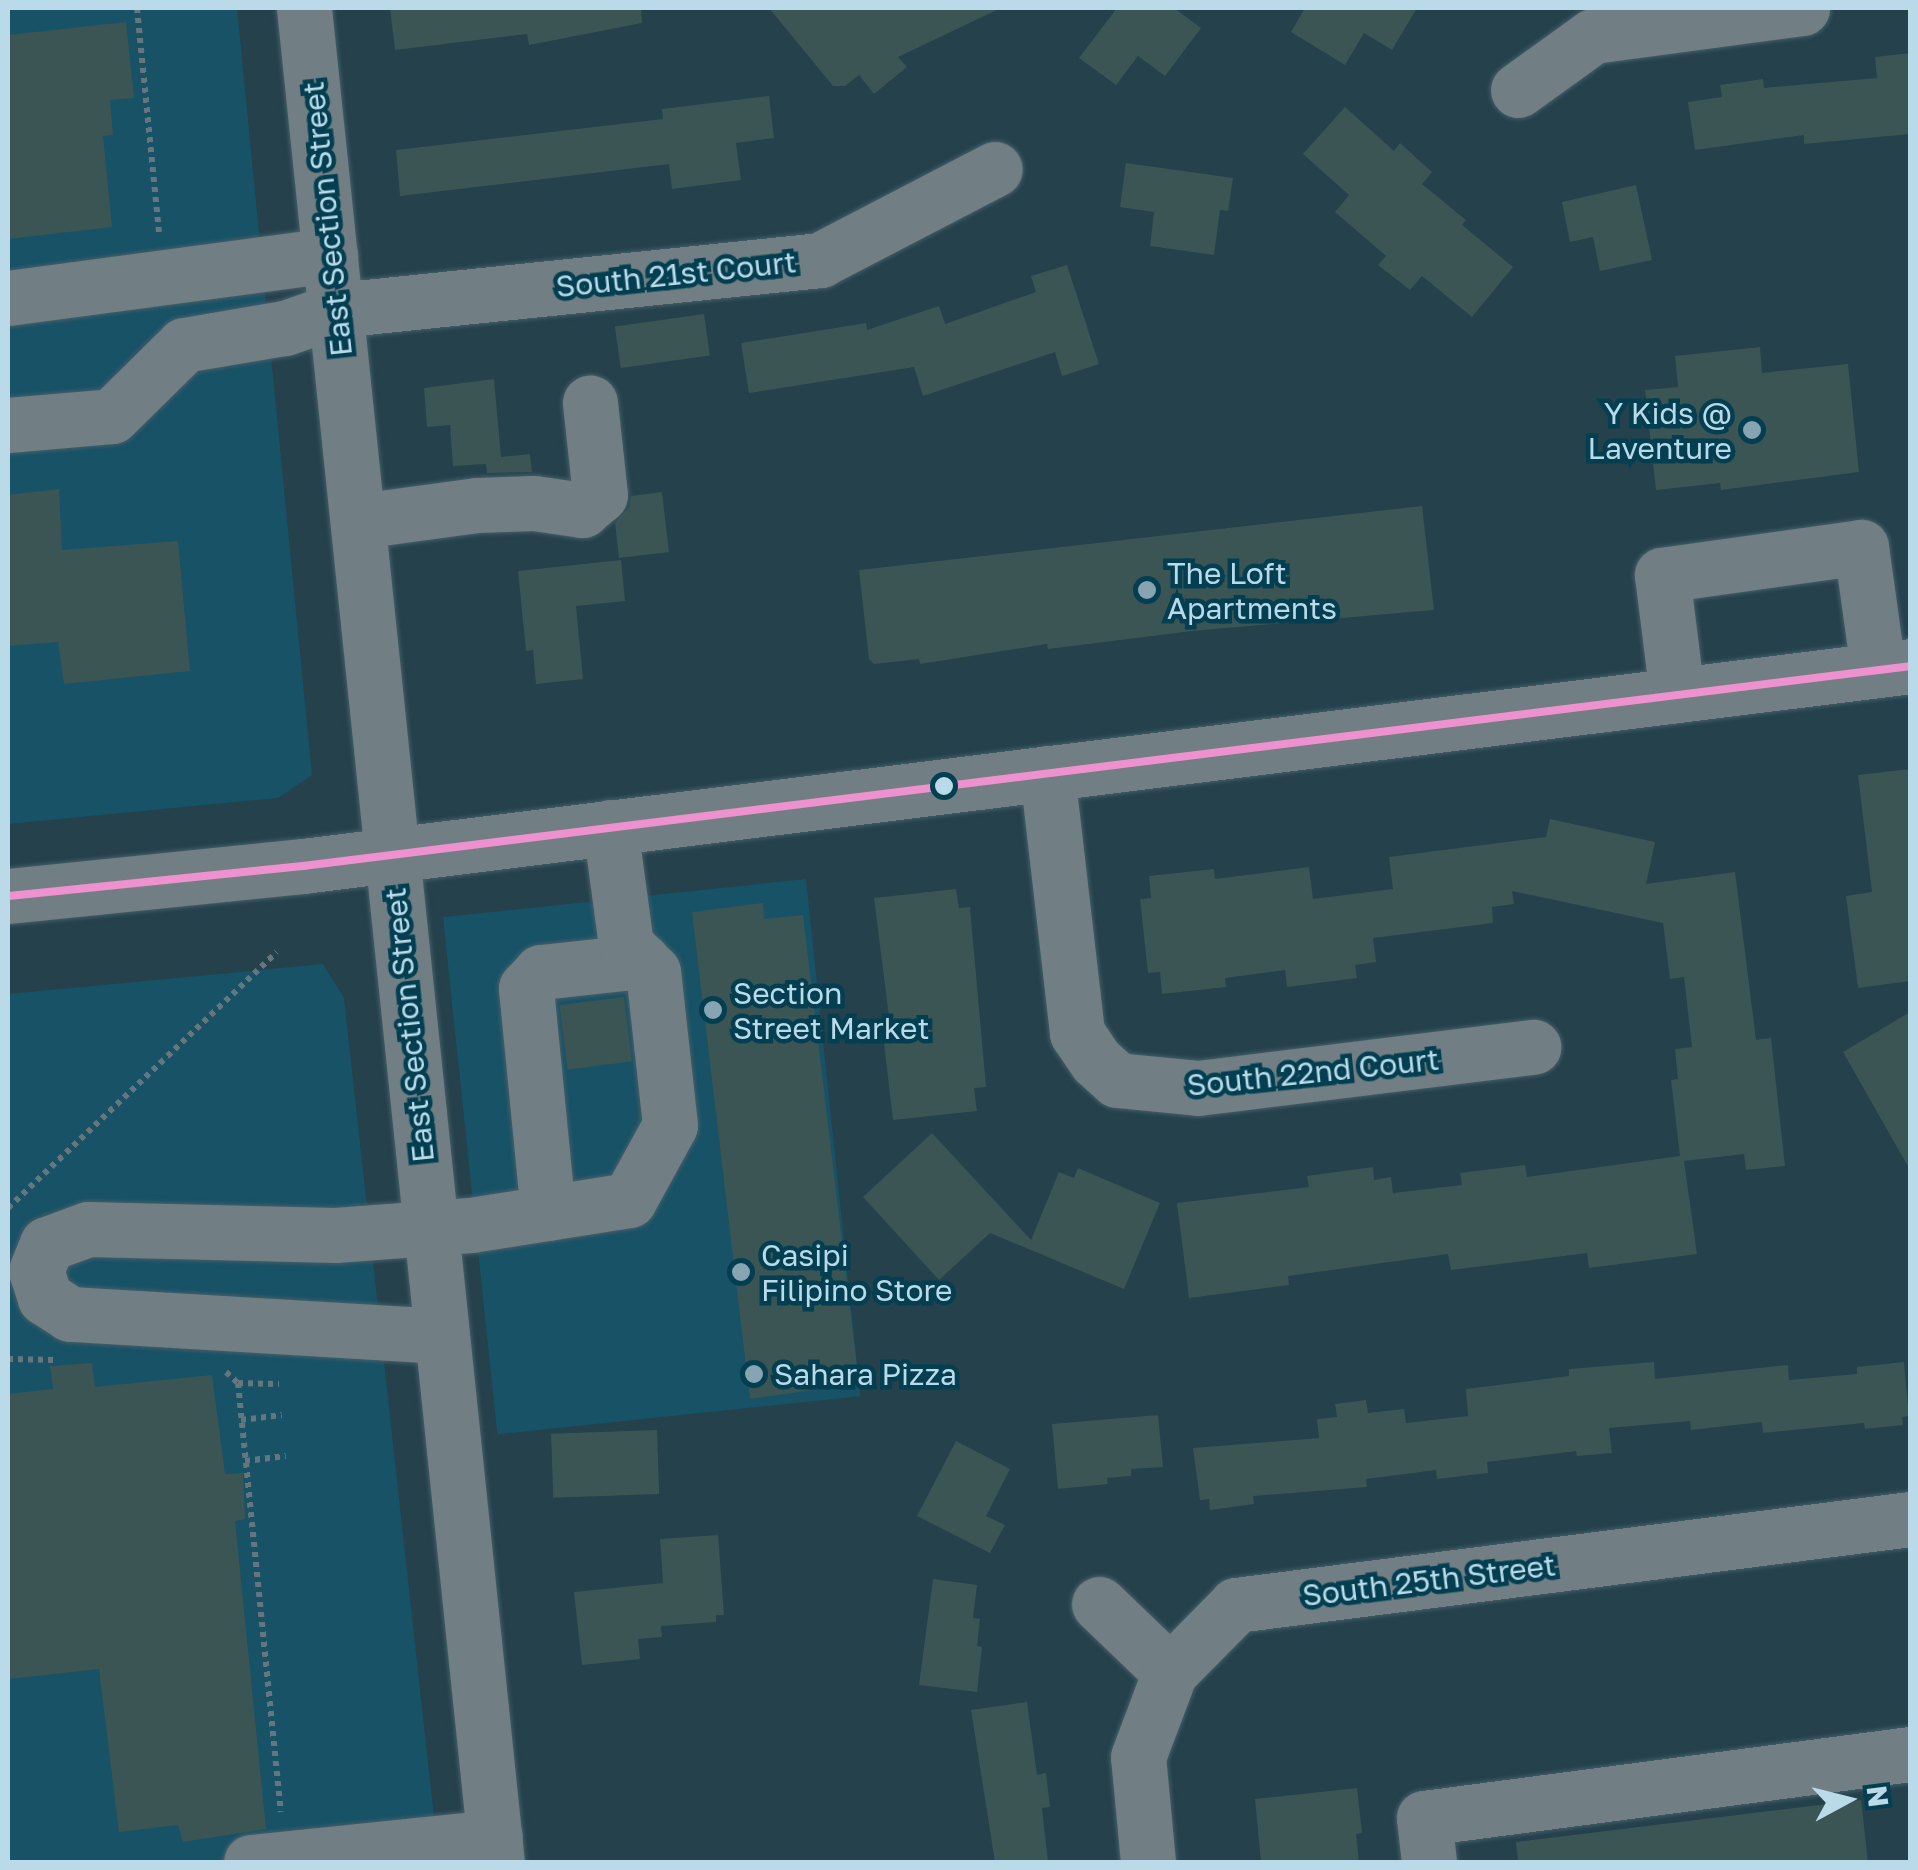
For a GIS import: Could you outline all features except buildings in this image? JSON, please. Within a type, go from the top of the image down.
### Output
[{"type":"street","name":"East Section Street","points":[[304,8],[496,1850]]},
{"type":"street","points":[[1518,90],[1593,36],[1802,8]]},
{"type":"street","name":"South 21st Court","points":[[8,426],[112,416],[184,345],[284,328],[337,310],[820,260],[995,170]]},
{"type":"street","points":[[8,298],[330,256]]},
{"type":"street","points":[[359,520],[477,505],[534,503],[582,510],[600,495],[590,403]]},
{"type":"street","points":[[8,896],[392,855],[1894,668],[1861,547],[1662,575],[1677,695]]},
{"type":"street","name":"South 22nd Court","points":[[1046,773],[1077,1033],[1096,1061],[1117,1080],[1198,1088],[1534,1047]]},
{"type":"street","points":[[442,1336],[70,1314],[45,1298],[36,1271],[47,1244],[88,1229],[336,1235],[432,1230],[628,1200],[670,1124],[653,972],[626,945],[610,828]]},
{"type":"street","points":[[548,1213],[526,988],[541,972],[642,961]]},
{"type":"street","name":"South 25th Street","points":[[1148,1862],[1138,1757],[1170,1672],[1236,1605],[1910,1519]]},
{"type":"street","points":[[1099,1604],[1170,1672]]},
{"type":"street","points":[[1429,1862],[1424,1818],[1910,1754]]},
{"type":"street","points":[[269,1860],[357,1851],[496,1850]]},
{"type":"path","points":[[136,8],[159,232]]},
{"type":"path","points":[[8,1208],[277,952]]},
{"type":"path","points":[[238,1383],[269,1860]]},
{"type":"path","points":[[241,1420],[282,1415]]},
{"type":"path","points":[[245,1460],[286,1456]]},
{"type":"shaded area","points":[[8,8],[237,8],[312,775],[278,798],[8,824]]},
{"type":"shaded area","points":[[806,879],[860,1396],[497,1434],[443,917]]},
{"type":"shaded area","points":[[323,964],[344,998],[439,1862],[8,1862],[8,994]]},
{"type":"transit line","points":[[8,896],[303,866],[1910,666]]},
{"type":"place","name":"Y Kids @ Laventure","points":[[1752,430]]},
{"type":"place","name":"The Loft Apartments","points":[[1147,590]]},
{"type":"place","name":"Section Street Market","points":[[713,1010]]},
{"type":"place","name":"Casipi Filipino Store","points":[[741,1272]]},
{"type":"place","name":"Sahara Pizza","points":[[754,1374]]}]
